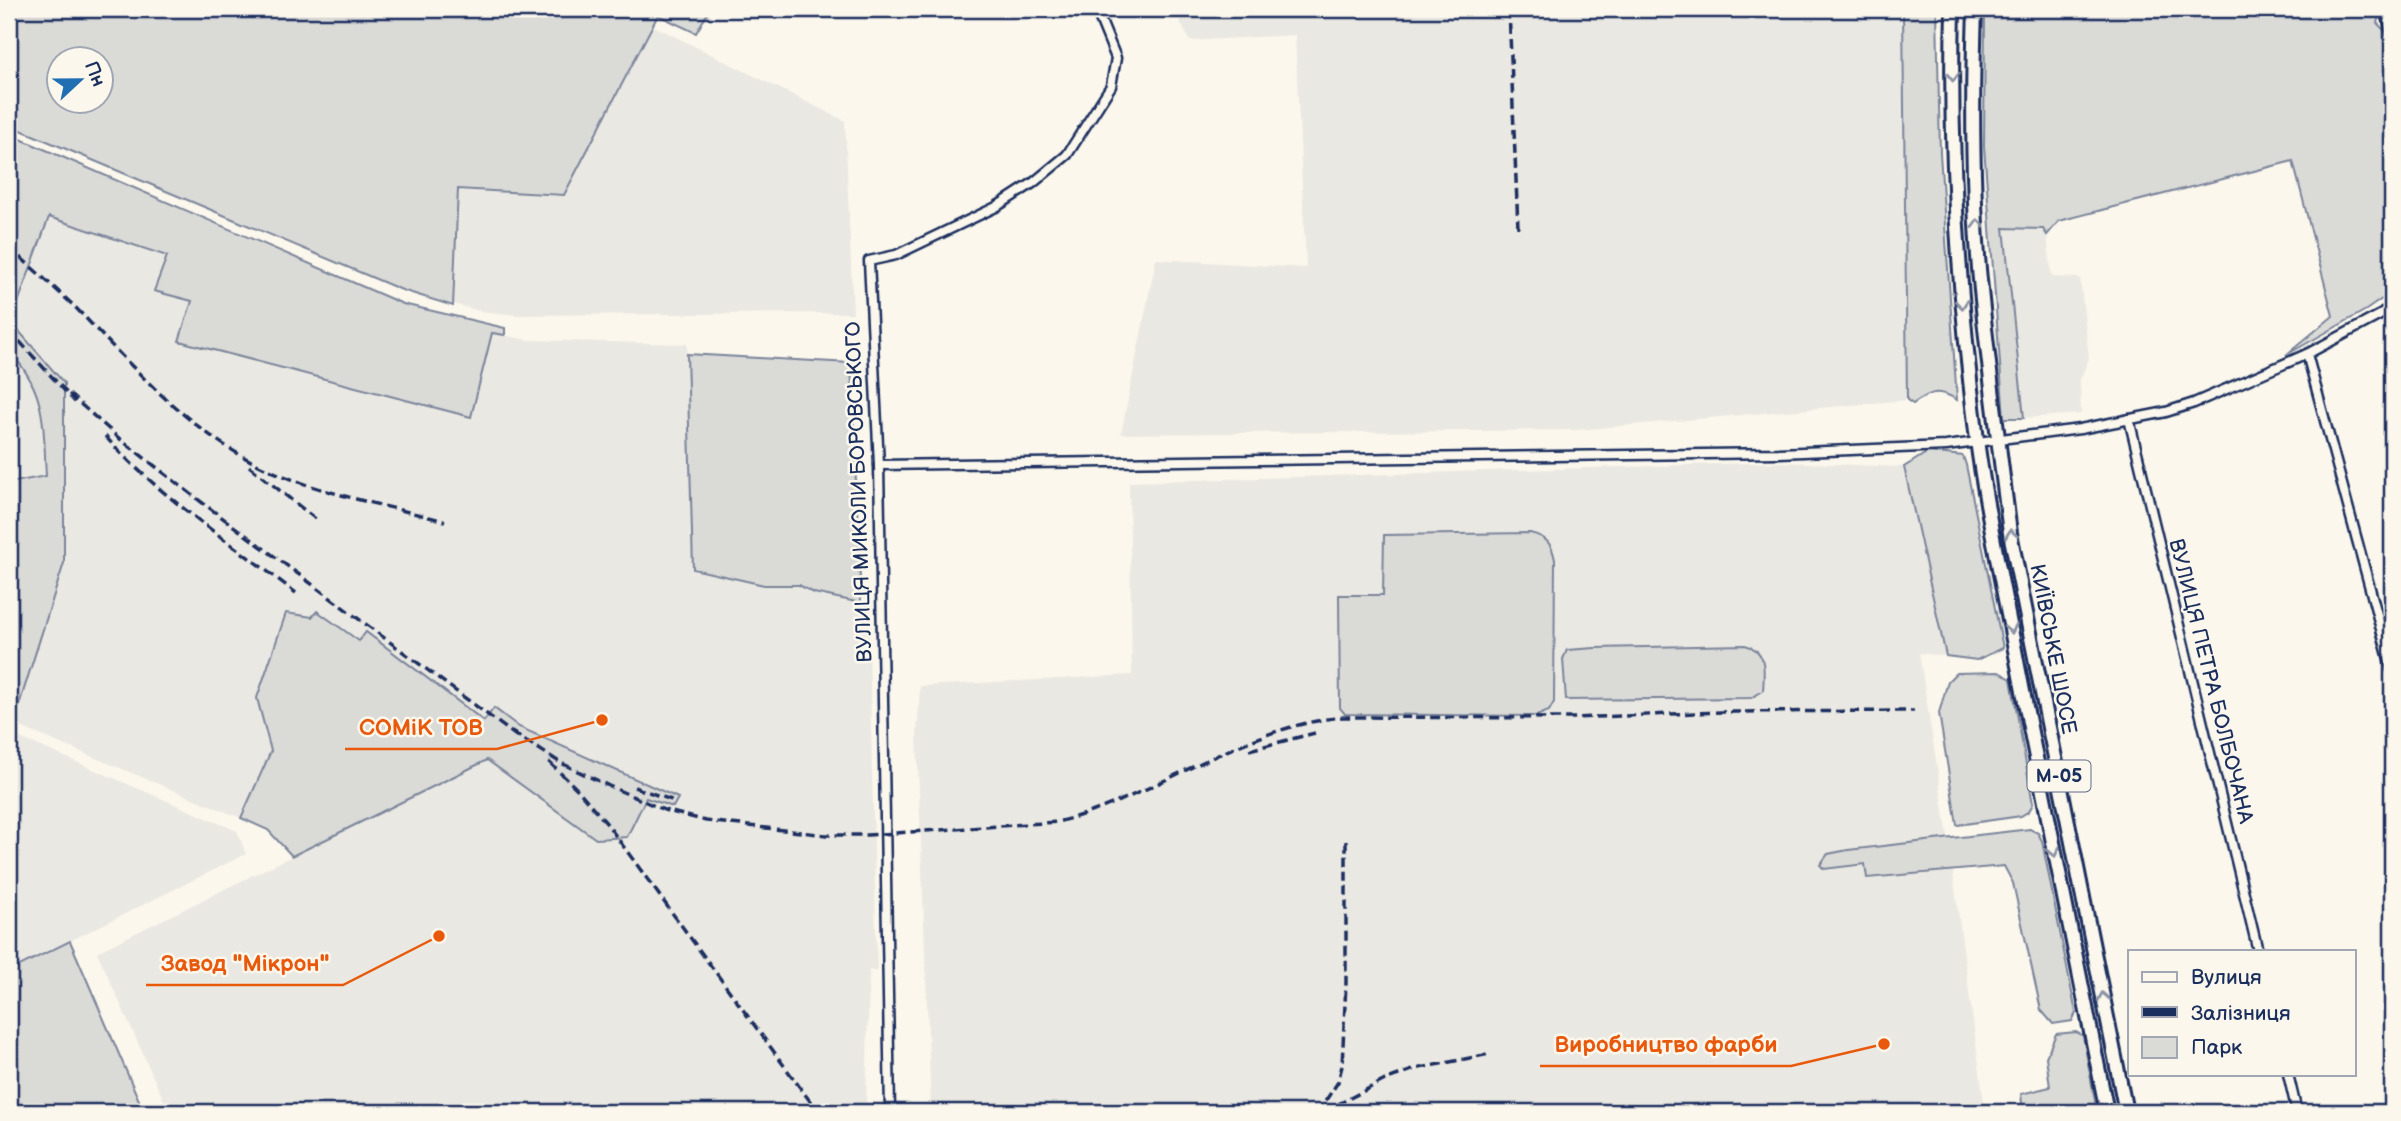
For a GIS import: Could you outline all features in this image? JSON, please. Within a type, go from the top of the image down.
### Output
[{"type":"main road","name":"М-05","points":[[1953,9],[1954,154],[1959,270],[1978,441],[1991,527],[2047,818],[2108,1112]]},
{"type":"main road","name":"М-05","points":[[1975,9],[1975,154],[1979,267],[1998,439]]},
{"type":"main road","name":"КИЇВСЬКЕ ШОСЕ","points":[[1998,439],[2012,547],[2126,1112]]},
{"type":"street","name":"ВУЛИЦЯ МИКОЛИ БОРОВСЬКОГО","points":[[890,1112],[879,465],[869,261],[896,255],[996,206],[1033,183],[1067,155],[1111,86],[1116,58],[1096,9]]},
{"type":"street","points":[[2385,9],[2392,35]]},
{"type":"street","points":[[879,465],[1779,453],[1946,446],[2080,429],[2166,412],[2308,354],[2382,314],[2392,305]]},
{"type":"street","points":[[2308,354],[2392,670]]},
{"type":"street","name":"ВУЛИЦЯ ПЕТРА БОЛБОЧАНА","points":[[2129,419],[2258,950]]},
{"type":"street","points":[[2288,1076],[2297,1112]]},
{"type":"shaded area","points":[[1175,9],[1903,9],[1907,400],[1577,430],[1121,434],[1156,259],[1306,268],[1295,35],[1190,41]]},
{"type":"shaded area","points":[[652,25],[845,121],[853,313],[517,315],[480,311],[453,304],[457,189],[557,196]]},
{"type":"shaded area","points":[[49,217],[167,256],[192,301],[179,340],[471,416],[492,333],[528,340],[687,344],[693,569],[764,585],[799,585],[814,593],[868,605],[877,972],[869,970],[866,1112],[169,1112],[97,952],[487,760],[596,839],[627,837],[646,798],[519,727],[494,708],[485,721],[366,632],[360,641],[312,617],[286,613],[257,698],[271,751],[241,818],[13,724],[64,563],[64,383],[11,322]]},
{"type":"shaded area","points":[[2004,228],[2043,229],[2047,235],[2052,277],[2080,278],[2089,358],[2080,380],[2081,414],[2024,418]]},
{"type":"shaded area","points":[[9,351],[24,367],[41,405],[46,477],[9,483]]},
{"type":"shaded area","points":[[1782,462],[1904,467],[1946,656],[1919,653],[1947,830],[1985,1110],[1989,1112],[931,1112],[917,736],[920,686],[1132,675],[1129,482]]},
{"type":"shaded area","points":[[9,733],[237,831],[246,854],[9,971]]},
{"type":"green space","points":[[9,9],[710,9],[696,33],[658,15],[564,195],[458,189],[453,306],[402,290],[9,125]]},
{"type":"green space","points":[[1903,9],[1937,9],[1940,153],[1957,400],[1934,393],[1913,404],[1907,400]]},
{"type":"green space","points":[[1985,9],[2381,9],[2377,23],[2386,32],[2392,55],[2392,292],[2366,310],[2286,355],[2333,316],[2293,161],[2059,221],[2047,235],[2043,229],[2004,228],[2024,418],[2004,418],[1984,146]]},
{"type":"green space","points":[[9,134],[403,304],[505,328],[505,335],[492,333],[471,417],[179,341],[192,301],[154,291],[167,256],[49,217],[11,322],[64,383],[64,563],[13,724],[9,722],[9,483],[46,476],[43,425],[37,395],[30,380],[9,351]]},
{"type":"green space","points":[[687,354],[851,363],[861,603],[814,593],[799,585],[764,585],[693,569]]},
{"type":"green space","points":[[1928,452],[1963,456],[1966,465],[2003,648],[1977,660],[1946,656],[1904,467]]},
{"type":"green space","points":[[1530,533],[1548,542],[1555,560],[1554,702],[1549,711],[1536,716],[1345,714],[1340,708],[1339,595],[1383,595],[1384,535]]},
{"type":"green space","points":[[317,611],[359,641],[366,632],[484,721],[494,708],[519,727],[678,798],[673,807],[646,798],[627,837],[596,839],[487,760],[292,856],[268,830],[241,818],[271,751],[257,698],[286,613],[312,617]]},
{"type":"green space","points":[[1745,645],[1758,652],[1764,669],[1763,691],[1751,698],[1566,700],[1563,659],[1567,650]]},
{"type":"green space","points":[[1999,672],[2011,679],[2033,804],[2029,811],[2021,816],[1957,825],[1939,713],[1948,681],[1956,673]]},
{"type":"green space","points":[[2030,829],[2038,833],[2042,841],[2076,1013],[2072,1021],[2053,1024],[2041,1010],[2013,883],[2004,866],[1867,878],[1865,864],[1824,869],[1820,865],[1828,854],[1848,850]]},
{"type":"green space","points":[[70,941],[144,1112],[9,1112],[9,971]]},
{"type":"green space","points":[[2076,1032],[2083,1036],[2097,1112],[2023,1112],[2021,1094],[2050,1087],[2046,1057],[2056,1034]]},
{"type":"railway","points":[[1509,9],[1518,228]]},
{"type":"railway","points":[[9,247],[76,308],[175,407],[196,425],[242,456],[315,487],[445,521]]},
{"type":"railway","points":[[9,330],[75,402]]},
{"type":"railway","points":[[69,394],[120,439],[204,504],[519,738]]},
{"type":"railway","points":[[105,436],[172,499],[296,593]]},
{"type":"railway","points":[[249,466],[318,521]]},
{"type":"railway","points":[[512,732],[561,763],[664,810],[706,821],[826,835],[867,835],[1057,822],[1129,797],[1268,734],[1305,723],[1343,717],[1573,718],[1721,712],[1914,711]]},
{"type":"railway","points":[[1249,750],[1315,733]]},
{"type":"railway","points":[[549,762],[607,824],[818,1112]]},
{"type":"railway","points":[[634,787],[674,801]]},
{"type":"railway","points":[[1315,1112],[1338,1082],[1342,1066],[1346,983],[1346,841]]},
{"type":"railway","points":[[1323,1112],[1385,1080],[1415,1069],[1490,1054]]},
{"type":"place","name":"СОМіК ТОВ","points":[[602,720]]},
{"type":"place","name":"Завод \"Мікрон\"","points":[[439,936]]},
{"type":"place","name":"Виробництво фарби","points":[[1884,1044]]}]
